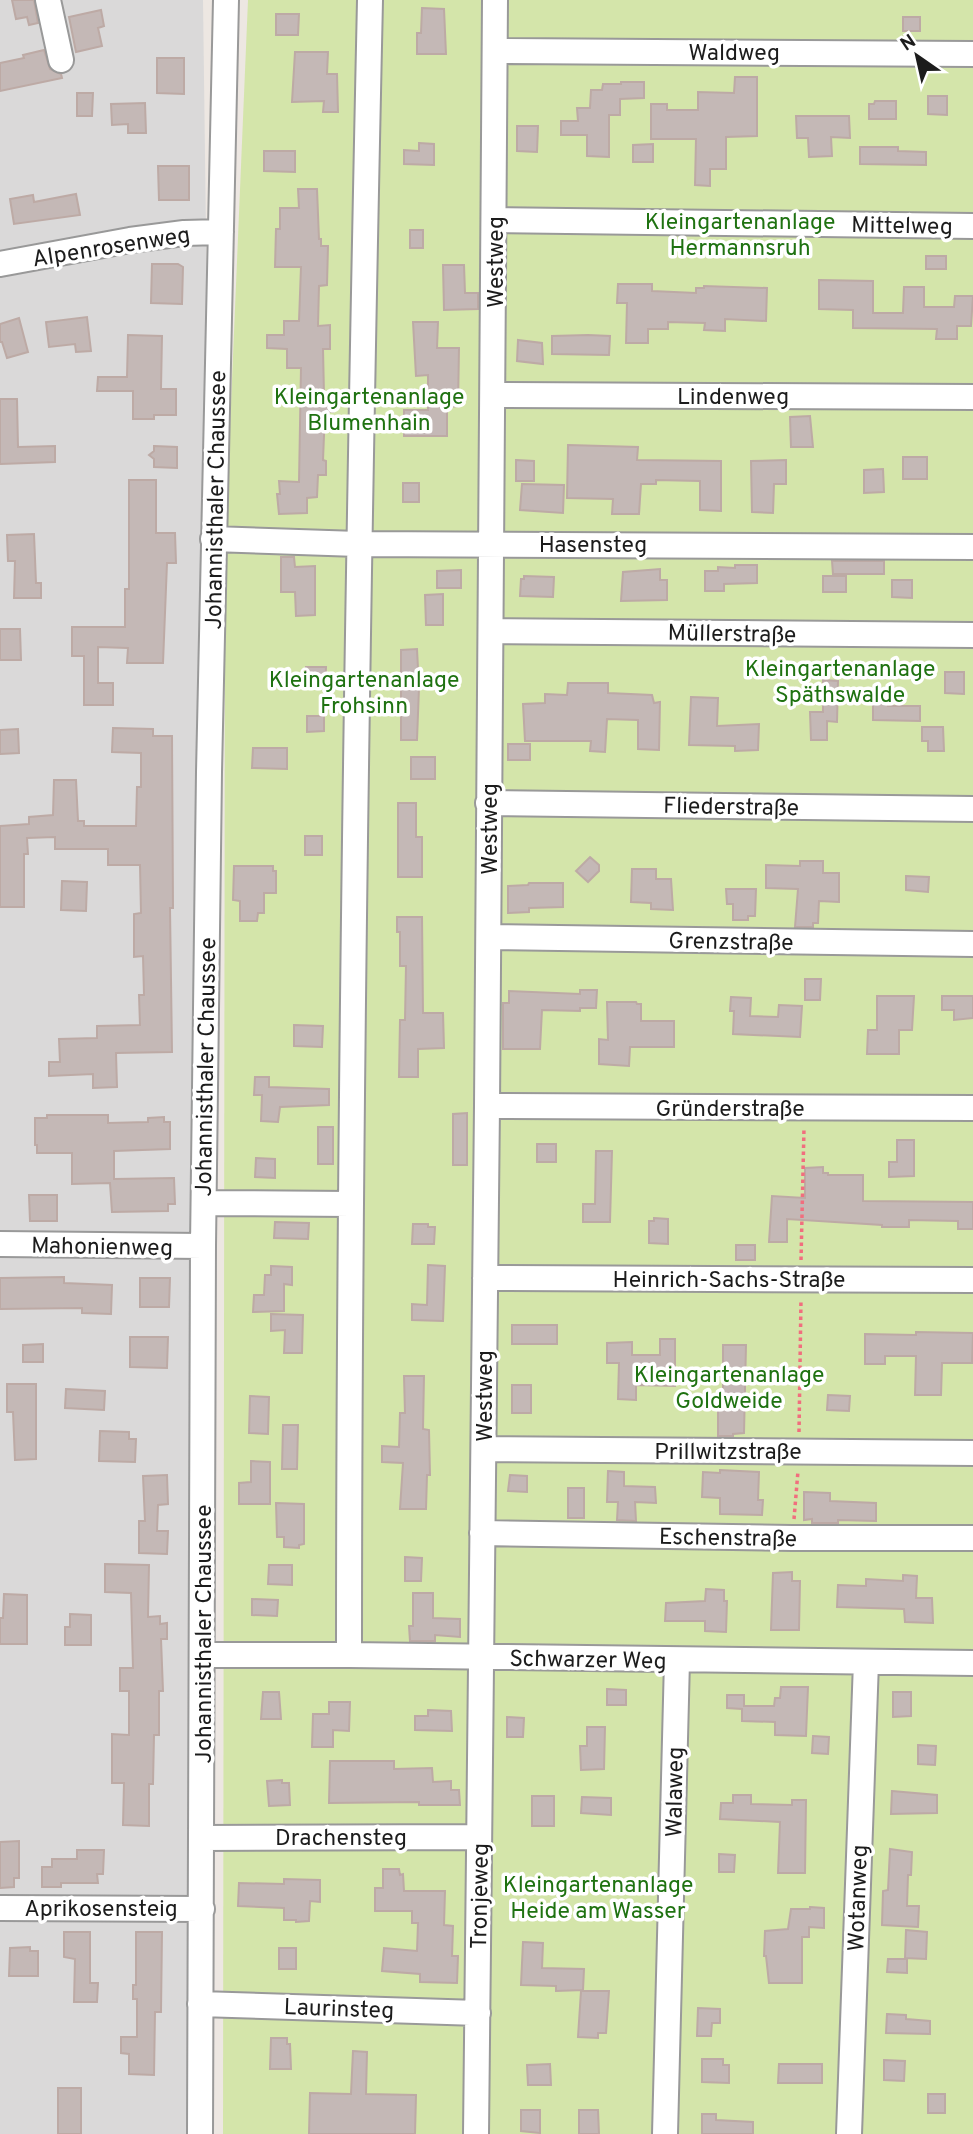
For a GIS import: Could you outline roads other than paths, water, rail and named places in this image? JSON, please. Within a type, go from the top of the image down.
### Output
[{"type":"street","points":[[48,0],[61,60]]},
{"type":"street","name":"Johannisthaler Chaussee","points":[[200,2134],[203,1246],[213,538],[226,0]]},
{"type":"street","points":[[349,1655],[358,544],[370,0]]},
{"type":"street","name":"Westweg","points":[[482,1658],[495,0]]},
{"type":"street","name":"Waldweg","points":[[495,51],[973,54]]},
{"type":"street","name":"Mittelweg","points":[[495,220],[973,226]]},
{"type":"street","name":"Alpenrosenweg","points":[[0,264],[130,240],[184,233],[221,232]]},
{"type":"street","name":"Lindenweg","points":[[494,395],[973,397]]},
{"type":"street","name":"Hasensteg","points":[[213,538],[358,544],[973,547]]},
{"type":"street","name":"Müllerstraße","points":[[491,631],[973,635]]},
{"type":"street","name":"Fliederstraße","points":[[488,803],[973,809]]},
{"type":"street","name":"Grenzstraße","points":[[489,937],[973,944]]},
{"type":"street","name":"Gründerstraße","points":[[487,1106],[973,1108]]},
{"type":"street","points":[[204,1203],[351,1204]]},
{"type":"street","name":"Mahonienweg","points":[[0,1244],[203,1246]]},
{"type":"street","name":"Heinrich-Sachs-Straße","points":[[485,1278],[973,1280]]},
{"type":"street","name":"Prillwitzstraße","points":[[484,1449],[973,1453]]},
{"type":"street","name":"Eschenstraße","points":[[482,1533],[973,1538]]},
{"type":"street","name":"Schwarzer Weg","points":[[203,1656],[349,1655],[973,1663]]},
{"type":"street","name":"Tronjeweg","points":[[477,2134],[482,1658]]},
{"type":"street","name":"Walaweg","points":[[665,2134],[677,1660]]},
{"type":"street","name":"Wotanweg","points":[[849,2134],[866,1662]]},
{"type":"street","name":"Drachensteg","points":[[202,1838],[479,1837]]},
{"type":"street","name":"Aprikosensteig","points":[[0,1908],[202,1909]]},
{"type":"street","name":"Laurinsteg","points":[[200,2004],[478,2013]]},
{"type":"park label","name":"Kleingartenanlage Hermannsruh","points":[[740,234]]},
{"type":"park label","name":"Kleingartenanlage Blumenhain","points":[[369,409]]},
{"type":"park label","name":"Kleingartenanlage Späthswalde","points":[[840,681]]},
{"type":"park label","name":"Kleingartenanlage Frohsinn","points":[[364,692]]},
{"type":"park label","name":"Kleingartenanlage Goldweide","points":[[729,1387]]},
{"type":"park label","name":"Kleingartenanlage Heide am Wasser","points":[[598,1897]]}]
